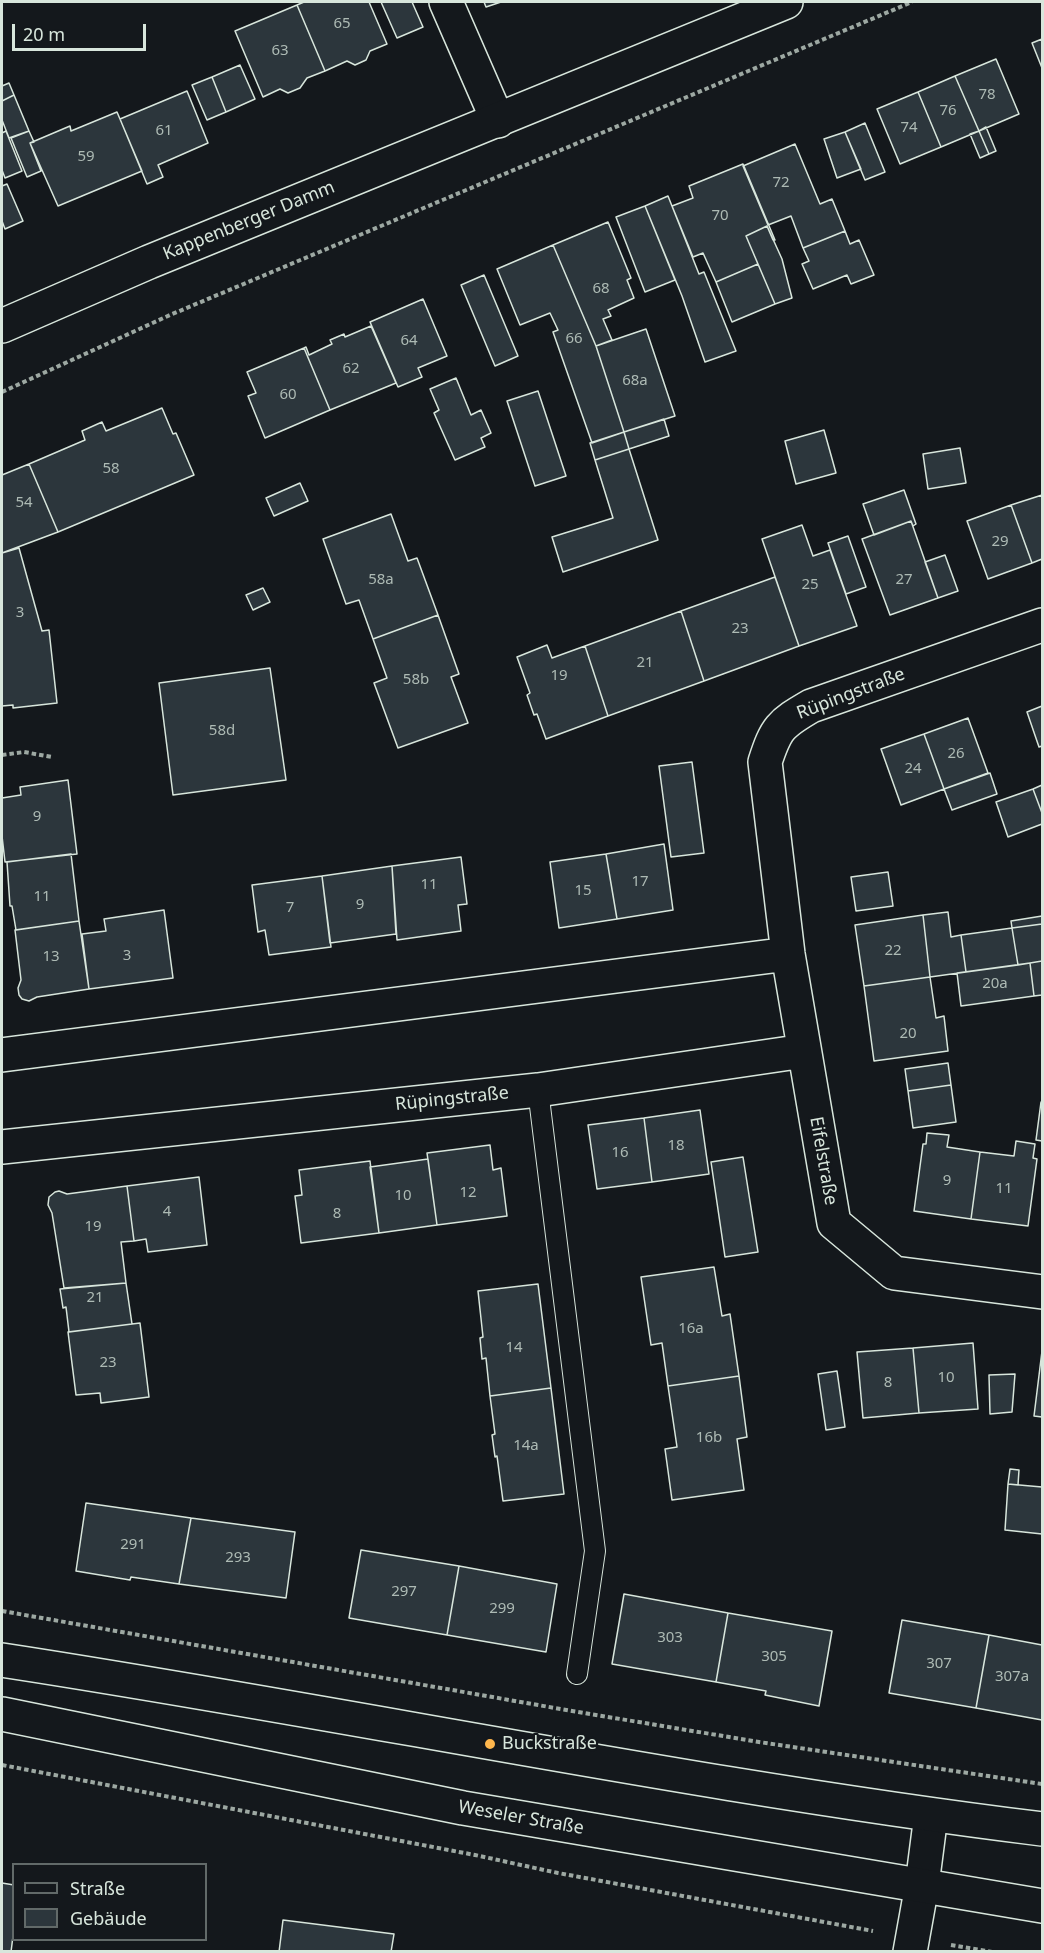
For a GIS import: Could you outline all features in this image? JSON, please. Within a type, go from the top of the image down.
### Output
[{"type":"main road","points":[[446,2],[498,121]]},
{"type":"main road","name":"Kappenberger Damm","points":[[2,326],[159,258],[786,2]]},
{"type":"main road","name":"Rüpingstraße","points":[[2,1147],[538,1089],[804,1051],[788,954],[765,762],[772,738],[787,720],[811,706],[1042,625]]},
{"type":"main road","points":[[2,1055],[788,954]]},
{"type":"main road","name":"Eifelstraße","points":[[804,1051],[834,1223],[894,1273],[1042,1293]]},
{"type":"main road","points":[[2,1660],[118,1678],[501,1746],[931,1815],[1042,1829]]},
{"type":"main road","name":"Weseler Straße","points":[[2,1714],[464,1808],[1042,1906]]},
{"type":"main road","points":[[911,1945],[931,1815]]},
{"type":"lane","points":[[538,1089],[595,1551],[577,1674]]},
{"type":"path","points":[[2,392],[170,315],[912,2]]},
{"type":"path","points":[[2,755],[24,752],[52,756]]},
{"type":"path","points":[[2,1611],[572,1711],[759,1742],[1042,1784]]},
{"type":"path","points":[[2,1765],[475,1855],[911,1945],[992,1952]]},
{"type":"building","points":[[304,2],[369,2],[387,44],[370,51],[366,60],[355,65],[347,61],[325,71],[297,5]]},
{"type":"building","points":[[381,2],[412,2],[423,27],[397,38]]},
{"type":"building","points":[[484,2],[501,2],[486,7]]},
{"type":"building","points":[[297,5],[325,71],[307,78],[300,88],[288,93],[280,89],[263,97],[235,31]]},
{"type":"building","points":[[1042,39],[1042,68],[1032,43]]},
{"type":"building","points":[[996,59],[1019,114],[979,131],[955,76]]},
{"type":"building","points":[[240,65],[255,99],[226,112],[212,77]]},
{"type":"building","points":[[955,76],[979,131],[941,147],[918,92]]},
{"type":"building","points":[[212,77],[226,112],[207,120],[192,85]]},
{"type":"building","points":[[9,83],[14,95],[2,101],[2,86]]},
{"type":"building","points":[[187,91],[208,143],[158,165],[163,177],[147,184],[120,119]]},
{"type":"building","points":[[918,92],[941,147],[900,164],[877,109]]},
{"type":"building","points":[[14,95],[29,131],[9,138],[2,120],[2,101]]},
{"type":"building","points":[[117,112],[142,171],[58,206],[30,143],[70,126],[71,131]]},
{"type":"building","points":[[865,123],[885,172],[865,180],[845,132]]},
{"type":"building","points":[[986,127],[996,151],[989,154],[979,131]]},
{"type":"building","points":[[6,131],[22,171],[5,178],[2,170],[2,133]]},
{"type":"building","points":[[29,131],[34,142],[30,143],[41,171],[27,177],[11,138]]},
{"type":"building","points":[[979,131],[989,154],[980,158],[970,134]]},
{"type":"building","points":[[845,132],[861,169],[837,178],[824,139]]},
{"type":"building","points":[[795,144],[820,204],[832,199],[845,231],[803,248],[791,216],[768,225],[743,166]]},
{"type":"building","points":[[743,164],[775,240],[767,226],[746,236],[758,264],[716,282],[703,253],[693,257],[672,206],[693,198],[689,186]]},
{"type":"building","points":[[7,184],[23,221],[5,229],[2,221],[2,186]]},
{"type":"building","points":[[668,196],[699,274],[704,272],[736,351],[705,362],[682,296],[645,206]]},
{"type":"building","points":[[645,206],[675,280],[645,292],[616,217]]},
{"type":"building","points":[[608,222],[631,278],[627,280],[634,298],[608,310],[611,316],[603,319],[612,340],[596,346],[553,245]]},
{"type":"building","points":[[767,226],[782,259],[792,298],[775,304],[746,236]]},
{"type":"building","points":[[845,231],[850,244],[859,240],[874,275],[851,284],[847,275],[813,289],[802,264],[809,261],[803,248]]},
{"type":"building","points":[[553,245],[596,346],[624,432],[592,443],[553,332],[558,330],[550,313],[520,325],[497,269]]},
{"type":"building","points":[[758,264],[775,304],[732,322],[716,282]]},
{"type":"building","points":[[484,275],[518,356],[495,366],[461,285]]},
{"type":"building","points":[[423,299],[447,356],[418,368],[422,377],[398,387],[370,322]]},
{"type":"building","points":[[371,326],[396,383],[330,410],[304,348],[306,347],[309,355],[332,344],[330,340],[344,334],[345,337]]},
{"type":"building","points":[[646,329],[675,416],[624,432],[596,346]]},
{"type":"building","points":[[304,348],[330,410],[265,438],[248,396],[256,393],[247,372]]},
{"type":"building","points":[[456,378],[471,415],[481,410],[491,433],[481,438],[485,447],[455,460],[434,413],[439,410],[430,389]]},
{"type":"building","points":[[538,391],[566,476],[535,486],[507,401]]},
{"type":"building","points":[[162,408],[173,434],[176,433],[194,475],[58,532],[29,464],[85,440],[82,431],[102,422],[106,431]]},
{"type":"building","points":[[664,419],[669,436],[629,449],[624,432]]},
{"type":"building","points":[[824,430],[836,473],[796,484],[785,441]]},
{"type":"building","points":[[624,432],[629,449],[595,460],[590,443]]},
{"type":"building","points":[[960,448],[966,483],[928,489],[923,454]]},
{"type":"building","points":[[629,449],[658,540],[563,572],[552,537],[613,518],[595,460]]},
{"type":"building","points":[[29,464],[58,532],[2,553],[2,475]]},
{"type":"building","points":[[300,483],[308,501],[274,516],[266,498]]},
{"type":"building","points":[[904,490],[916,524],[913,526],[911,521],[874,535],[863,504]]},
{"type":"building","points":[[1042,495],[1042,559],[1032,563],[1011,505]]},
{"type":"building","points":[[1011,505],[1032,563],[988,579],[967,521]]},
{"type":"building","points":[[391,514],[408,561],[417,558],[438,615],[373,639],[359,600],[346,604],[323,539]]},
{"type":"building","points":[[911,521],[938,598],[890,615],[862,539]]},
{"type":"building","points":[[802,525],[813,556],[830,550],[857,626],[799,646],[762,539]]},
{"type":"building","points":[[848,536],[866,587],[846,594],[828,543]]},
{"type":"building","points":[[19,548],[42,631],[49,630],[57,703],[13,708],[13,705],[2,706],[2,553]]},
{"type":"building","points":[[945,555],[958,591],[938,598],[925,562]]},
{"type":"building","points":[[775,577],[799,646],[704,681],[681,611]]},
{"type":"building","points":[[263,588],[270,602],[253,610],[246,595]]},
{"type":"building","points":[[681,611],[704,681],[608,716],[585,646]]},
{"type":"building","points":[[438,615],[459,674],[451,677],[468,723],[398,748],[374,683],[387,678],[373,639]]},
{"type":"building","points":[[547,645],[552,658],[585,646],[608,716],[546,739],[537,714],[534,715],[527,695],[530,693],[517,657]]},
{"type":"building","points":[[270,668],[286,780],[173,795],[159,683]]},
{"type":"building","points":[[1042,706],[1042,746],[1039,747],[1027,712]]},
{"type":"building","points":[[968,718],[988,773],[944,789],[924,734]]},
{"type":"building","points":[[924,734],[944,789],[901,805],[881,749]]},
{"type":"building","points":[[692,762],[704,853],[671,857],[659,766]]},
{"type":"building","points":[[990,773],[997,794],[952,810],[944,789]]},
{"type":"building","points":[[68,780],[77,854],[5,862],[2,798],[21,795],[20,787]]},
{"type":"building","points":[[1042,785],[1042,813],[1033,789]]},
{"type":"building","points":[[1033,789],[1042,813],[1042,824],[1008,837],[996,802]]},
{"type":"building","points":[[664,844],[673,910],[617,919],[606,854]]},
{"type":"building","points":[[71,854],[79,921],[16,930],[12,906],[10,906],[7,862]]},
{"type":"building","points":[[606,854],[617,919],[559,928],[550,862]]},
{"type":"building","points":[[461,857],[467,904],[458,905],[461,931],[397,940],[392,866]]},
{"type":"building","points":[[392,866],[396,934],[330,943],[322,876]]},
{"type":"building","points":[[888,872],[893,906],[856,911],[851,877]]},
{"type":"building","points":[[322,876],[331,947],[269,955],[265,930],[258,932],[252,885]]},
{"type":"building","points":[[164,910],[173,978],[89,989],[82,934],[106,931],[104,919]]},
{"type":"building","points":[[948,912],[951,937],[961,935],[966,972],[930,977],[923,915]]},
{"type":"building","points":[[923,915],[930,977],[864,986],[855,925]]},
{"type":"building","points":[[1042,916],[1042,924],[1012,928],[1011,921]]},
{"type":"building","points":[[79,921],[89,989],[37,997],[29,1001],[22,999],[18,988],[21,980],[15,930]]},
{"type":"building","points":[[1042,924],[1042,961],[1018,965],[1012,928]]},
{"type":"building","points":[[1012,928],[1018,965],[966,972],[961,935]]},
{"type":"building","points":[[1042,961],[1042,995],[1034,996],[1030,963]]},
{"type":"building","points":[[1030,963],[1034,996],[961,1006],[957,973]]},
{"type":"building","points":[[930,977],[936,1018],[944,1016],[948,1051],[874,1061],[864,986]]},
{"type":"building","points":[[948,1063],[951,1085],[908,1091],[905,1069]]},
{"type":"building","points":[[951,1085],[956,1122],[913,1128],[908,1091]]},
{"type":"building","points":[[1042,1102],[1042,1141],[1036,1140]]},
{"type":"building","points":[[700,1110],[709,1174],[652,1182],[644,1118]]},
{"type":"building","points":[[644,1118],[652,1182],[597,1189],[588,1125]]},
{"type":"building","points":[[927,1133],[949,1135],[947,1147],[980,1152],[971,1219],[914,1211],[923,1144],[926,1144]]},
{"type":"building","points":[[1016,1141],[1035,1144],[1033,1158],[1037,1159],[1028,1226],[971,1219],[980,1152],[1014,1156]]},
{"type":"building","points":[[490,1145],[493,1170],[501,1168],[507,1216],[437,1225],[427,1153]]},
{"type":"building","points":[[743,1157],[758,1252],[725,1257],[711,1162]]},
{"type":"building","points":[[428,1159],[437,1225],[379,1233],[370,1167]]},
{"type":"building","points":[[370,1161],[379,1233],[301,1243],[295,1196],[302,1195],[299,1170]]},
{"type":"building","points":[[199,1177],[207,1245],[148,1252],[146,1239],[134,1241],[127,1186]]},
{"type":"building","points":[[127,1186],[134,1241],[121,1242],[126,1283],[64,1288],[52,1213],[48,1205],[49,1197],[59,1191],[67,1194]]},
{"type":"building","points":[[714,1267],[722,1316],[730,1314],[739,1376],[668,1386],[662,1343],[651,1345],[641,1277]]},
{"type":"building","points":[[126,1283],[132,1324],[69,1332],[66,1307],[63,1308],[60,1289]]},
{"type":"building","points":[[538,1284],[551,1388],[490,1396],[486,1358],[482,1359],[480,1338],[483,1337],[478,1291]]},
{"type":"building","points":[[140,1323],[149,1397],[101,1403],[100,1393],[76,1395],[68,1332]]},
{"type":"building","points":[[973,1343],[978,1409],[919,1413],[913,1348]]},
{"type":"building","points":[[913,1348],[919,1413],[863,1418],[857,1352]]},
{"type":"building","points":[[1042,1351],[1042,1417],[1034,1416]]},
{"type":"building","points":[[837,1371],[845,1427],[826,1430],[818,1374]]},
{"type":"building","points":[[1015,1374],[1012,1412],[990,1414],[989,1375]]},
{"type":"building","points":[[739,1376],[747,1437],[737,1439],[744,1490],[672,1500],[665,1449],[677,1447],[668,1386]]},
{"type":"building","points":[[551,1388],[564,1494],[503,1501],[492,1435],[495,1434],[490,1396]]},
{"type":"building","points":[[1010,1469],[1019,1470],[1018,1485],[1008,1484]]},
{"type":"building","points":[[1008,1484],[1042,1487],[1042,1534],[1005,1530]]},
{"type":"building","points":[[86,1503],[191,1518],[179,1584],[131,1577],[130,1580],[76,1571]]},
{"type":"building","points":[[191,1518],[295,1532],[286,1598],[179,1584]]},
{"type":"building","points":[[361,1550],[459,1566],[447,1635],[349,1618]]},
{"type":"building","points":[[459,1566],[557,1584],[546,1652],[447,1635]]},
{"type":"building","points":[[624,1594],[728,1613],[716,1682],[612,1664]]},
{"type":"building","points":[[728,1613],[832,1631],[819,1706],[765,1695],[766,1691],[716,1682]]},
{"type":"building","points":[[902,1620],[989,1635],[976,1708],[889,1693]]},
{"type":"building","points":[[989,1635],[1042,1645],[1042,1720],[976,1708]]},
{"type":"building","points":[[2,1883],[12,1885],[12,1941],[11,1952],[2,1952]]},
{"type":"building","points":[[283,1920],[394,1934],[391,1952],[279,1952]]},
{"type":"place","name":"Buckstraße","points":[[490,1744]]}]
